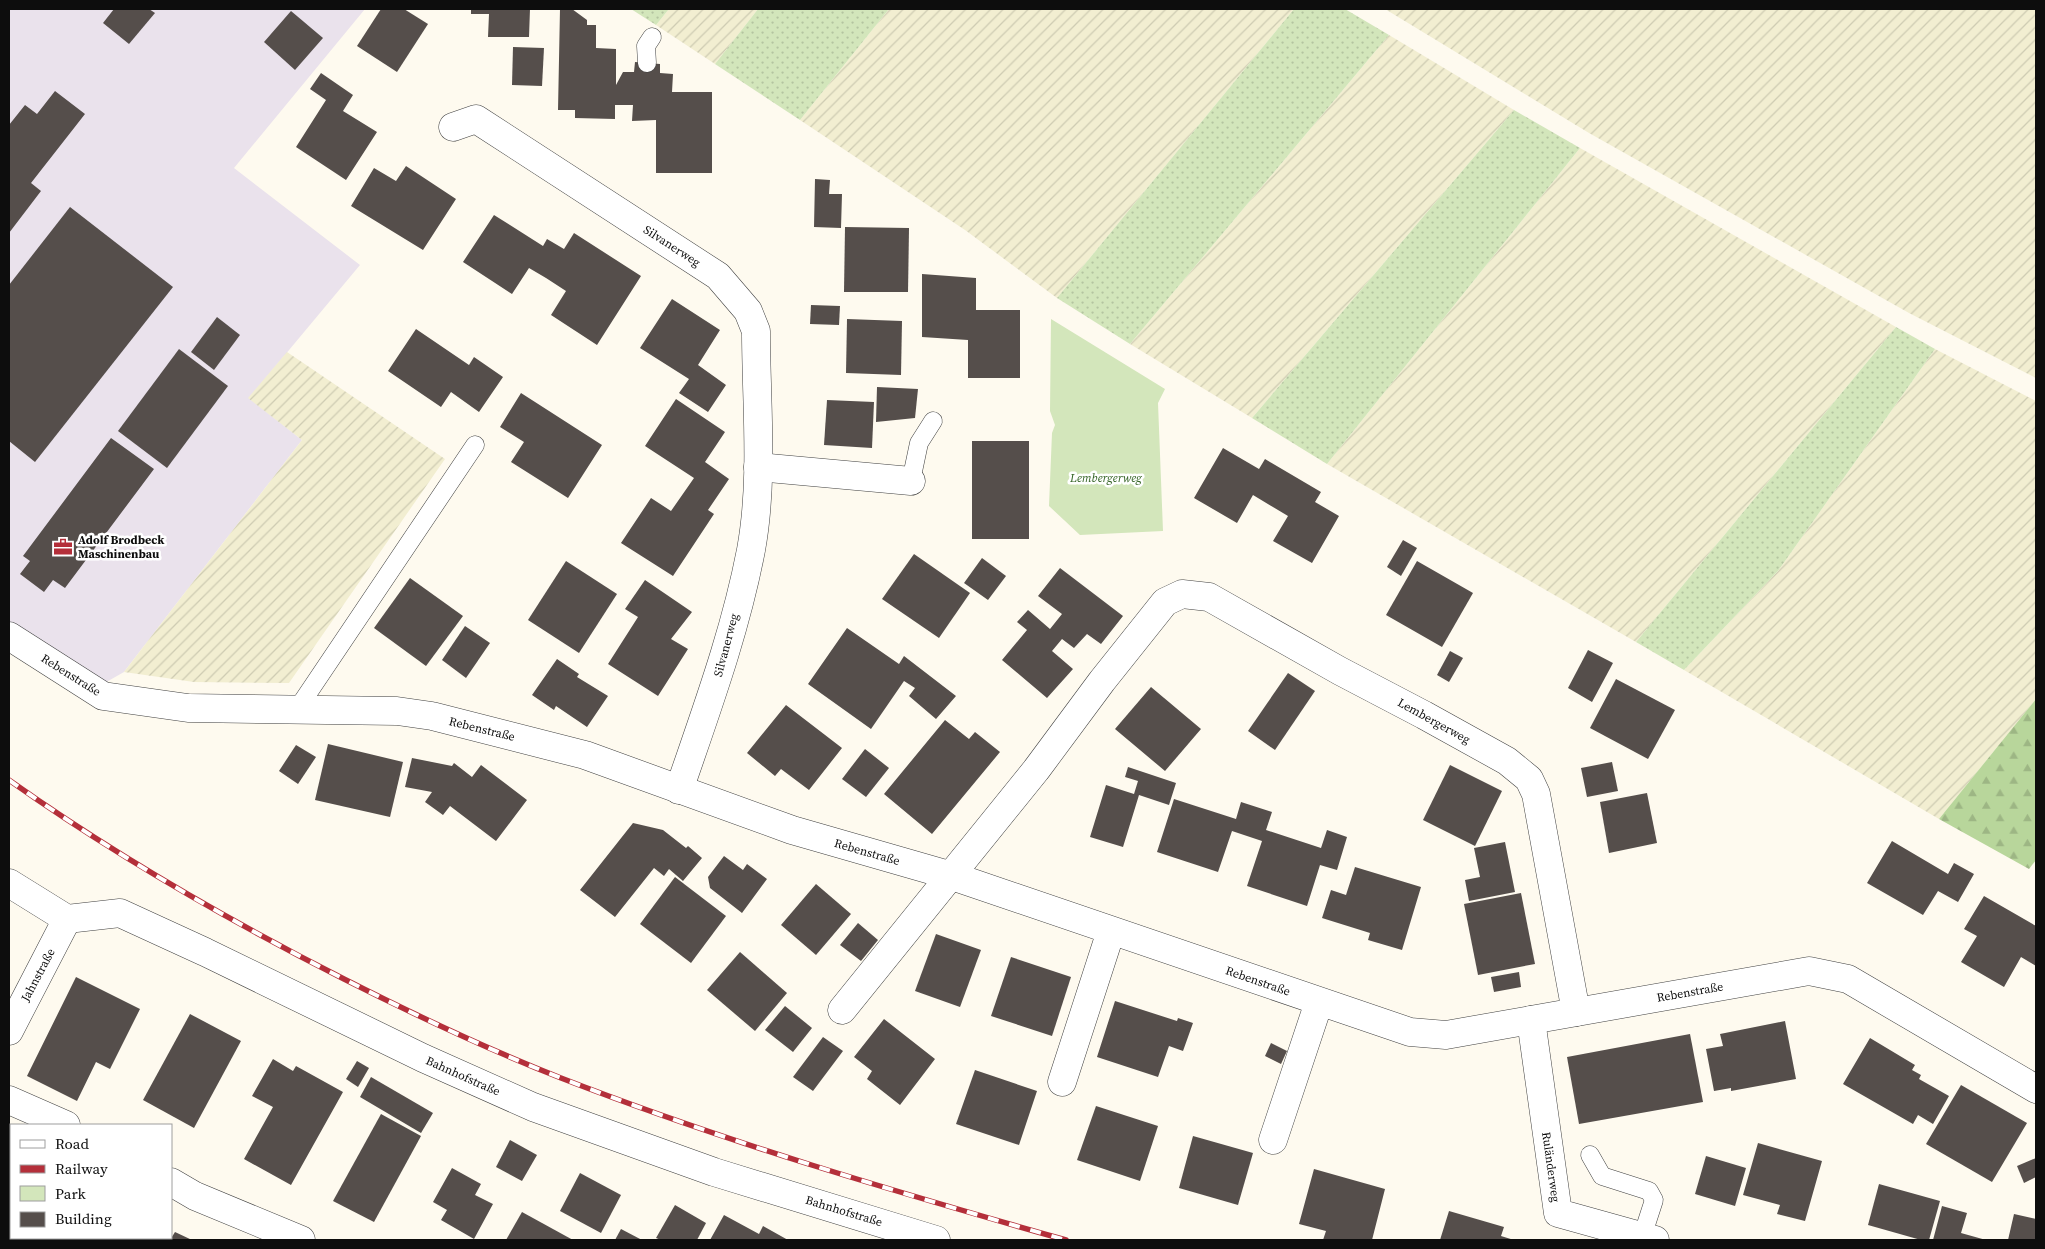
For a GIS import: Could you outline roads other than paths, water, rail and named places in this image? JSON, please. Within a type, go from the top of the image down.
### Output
[{"type":"street","name":"Silvanerweg","points":[[452,127],[476,119],[718,276],[748,311],[756,331],[758,467],[751,550],[724,658],[679,790]]},
{"type":"street","points":[[758,467],[911,481]]},
{"type":"street","name":"Lembergerweg","points":[[952,876],[1165,602],[1182,594],[1208,597],[1340,671],[1424,714],[1507,761],[1529,778],[1536,794],[1576,1012]]},
{"type":"street","name":"Rebenstraße","points":[[9,636],[103,696],[188,708],[298,708],[397,711],[432,716],[585,755],[792,830],[952,876],[1410,1032],[1446,1036],[1809,971],[1848,979],[2036,1089]]},
{"type":"street","points":[[842,1010],[952,876]]},
{"type":"street","points":[[9,882],[67,919]]},
{"type":"street","name":"Bahnhofstraße","points":[[67,919],[120,913],[205,952],[423,1058],[533,1107],[714,1172],[936,1240]]},
{"type":"street","name":"Jahnstraße","points":[[9,1031],[67,919]]},
{"type":"street","points":[[1062,1082],[1112,931]]},
{"type":"street","points":[[1273,1140],[1320,1002]]},
{"type":"street","name":"Ruländerweg","points":[[1531,1020],[1558,1213],[1648,1238]]},
{"type":"street","points":[[9,1100],[64,1124]]},
{"type":"street","points":[[172,1183],[194,1196],[301,1240]]},
{"type":"lane","points":[[647,63],[646,46],[652,37]]},
{"type":"lane","points":[[911,481],[919,443],[933,421]]},
{"type":"lane","points":[[298,708],[475,445]]},
{"type":"lane","points":[[1590,1155],[1602,1176],[1649,1191],[1654,1200],[1648,1238]]},
{"type":"railway","points":[[9,780],[49,808],[173,886],[258,934],[397,1006],[506,1055],[561,1078],[748,1145],[875,1185],[1066,1240]]},
{"type":"place","name":"Adolf Brodbeck Maschinenbau","points":[[63,547]]}]
